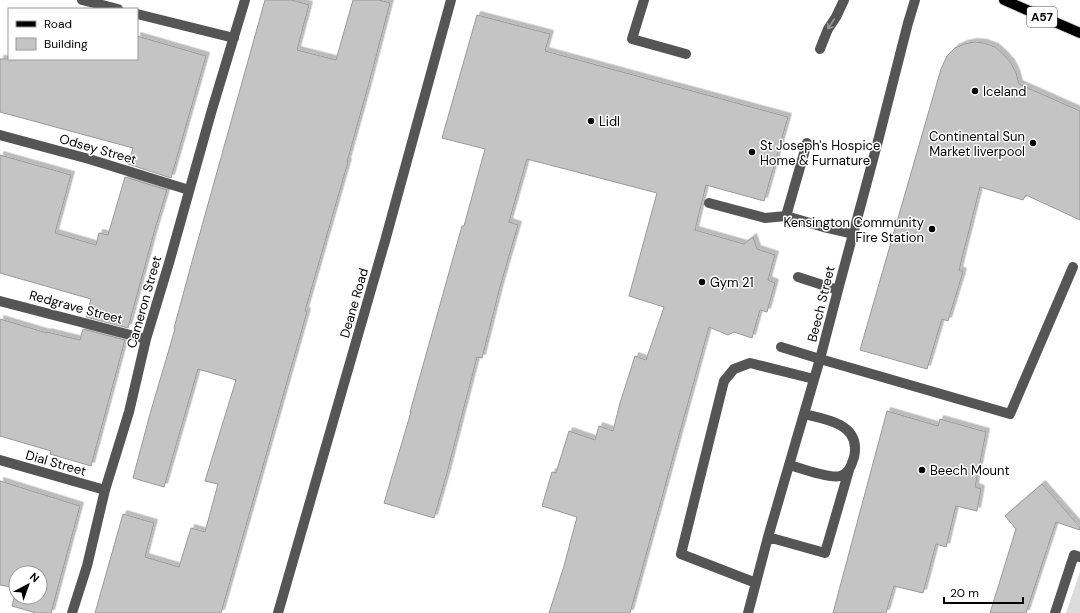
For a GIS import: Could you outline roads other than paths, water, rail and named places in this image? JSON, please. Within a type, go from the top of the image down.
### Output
[{"type":"main road","name":"A57","points":[[1004,0],[1080,33]]},
{"type":"street","points":[[82,0],[114,8]]},
{"type":"street","name":"Cameron Street","points":[[72,613],[87,566],[106,490],[129,412],[146,339],[245,0]]},
{"type":"street","name":"Deane Road","points":[[278,613],[385,241],[450,0]]},
{"type":"street","points":[[644,0],[632,39],[686,54]]},
{"type":"street","points":[[820,49],[828,29],[836,17],[844,0]]},
{"type":"street","name":"Beech Street","points":[[748,613],[768,537],[820,359],[915,0]]},
{"type":"street","points":[[138,14],[234,38]]},
{"type":"street","name":"Odsey Street","points":[[0,135],[89,159],[189,190]]},
{"type":"street","points":[[786,216],[807,143]]},
{"type":"street","points":[[709,203],[765,218],[786,216],[853,234]]},
{"type":"street","points":[[781,347],[1010,414],[1073,267]]},
{"type":"street","points":[[798,277],[838,290]]},
{"type":"street","name":"Redgrave Street","points":[[0,301],[146,339]]},
{"type":"street","points":[[756,583],[681,554],[724,380],[734,369],[750,363],[814,379]]},
{"type":"street","points":[[768,537],[825,553],[849,470],[855,456],[855,442],[847,429],[832,421],[804,414]]},
{"type":"street","name":"Dial Street","points":[[0,460],[106,490]]},
{"type":"street","points":[[790,465],[828,476],[840,476],[849,470]]},
{"type":"street","points":[[1055,613],[1074,555],[1080,558]]},
{"type":"place","name":"Iceland","points":[[975,91]]},
{"type":"place","name":"Lidl","points":[[591,121]]},
{"type":"place","name":"Continental Sun Market liverpool","points":[[1033,143]]},
{"type":"place","name":"St Joseph's Hospice Home & Furnature","points":[[752,152]]},
{"type":"place","name":"Kensington Community Fire Station","points":[[932,229]]},
{"type":"place","name":"Gym 21","points":[[702,282]]},
{"type":"place","name":"Beech Mount","points":[[922,470]]}]
